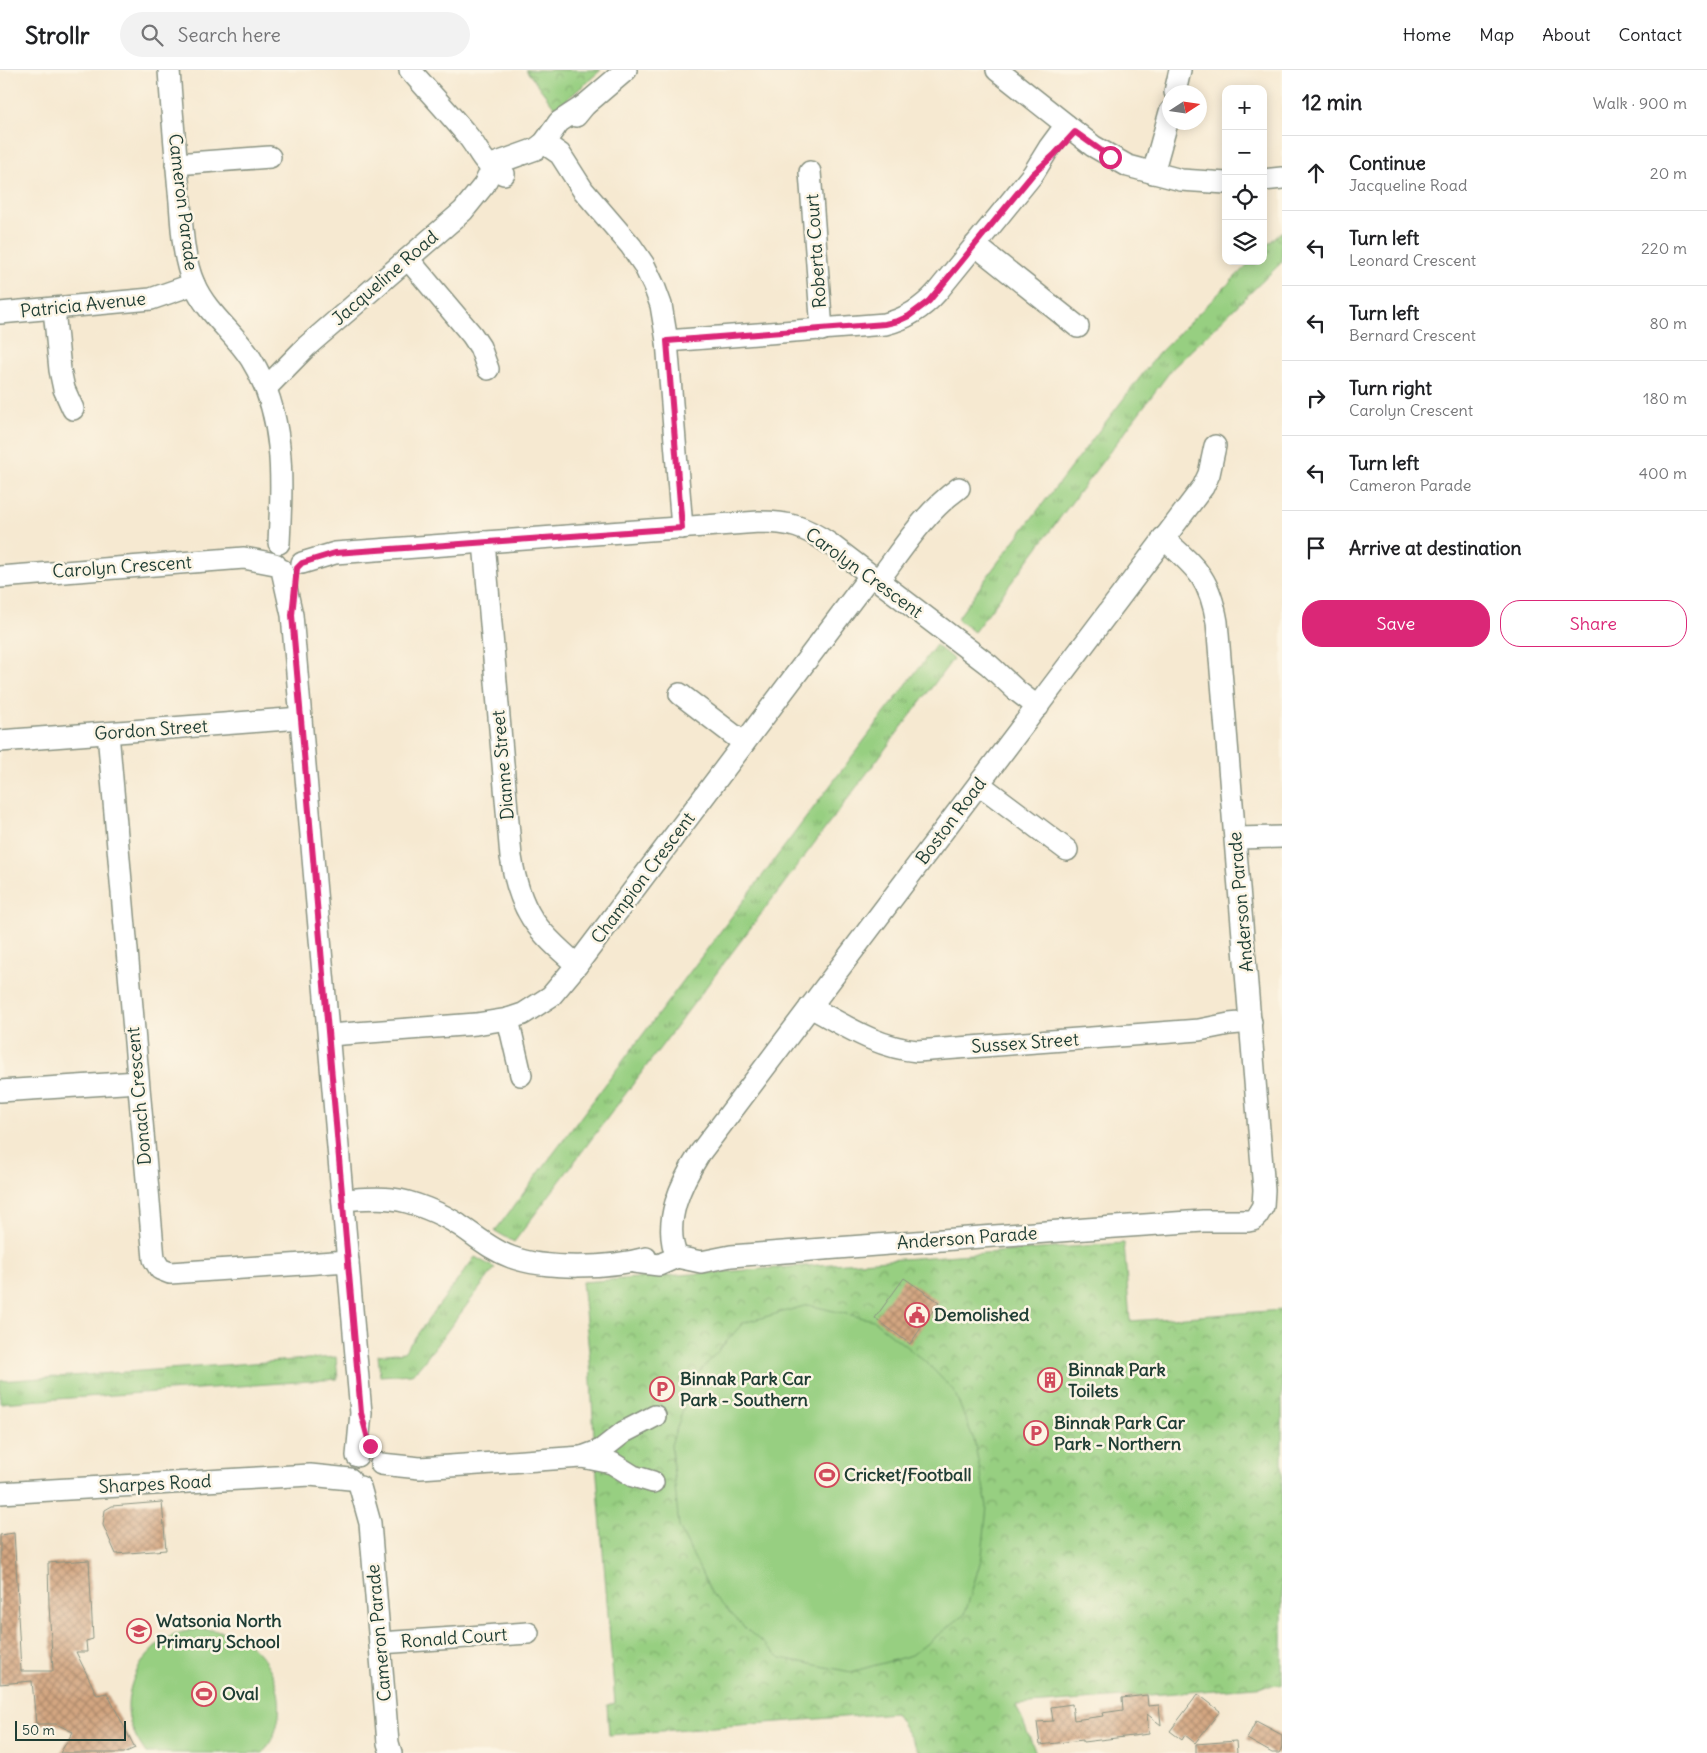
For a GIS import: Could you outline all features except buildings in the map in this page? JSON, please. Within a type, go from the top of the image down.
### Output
[{"type":"street","name":"Cameron Parade","points":[[169,70],[184,244],[194,284],[202,298],[251,358],[262,380],[276,419],[389,1750]]},
{"type":"street","points":[[410,70],[469,138],[482,160],[498,168],[536,149],[549,149]]},
{"type":"street","points":[[626,70],[586,105],[559,122],[549,149],[551,158],[567,177],[583,190],[631,246],[644,265],[661,304],[667,341],[682,528]]},
{"type":"street","points":[[997,70],[1070,129],[1110,157],[1128,166],[1181,180],[1222,182]]},
{"type":"street","points":[[1177,85],[1180,70]]},
{"type":"street","points":[[667,341],[885,324],[909,316],[929,301],[1033,174],[1049,148],[1070,129]]},
{"type":"street","points":[[1153,173],[1165,130]]},
{"type":"street","points":[[176,164],[270,157]]},
{"type":"street","name":"Jacqueline Road","points":[[262,380],[307,346],[462,211],[498,168]]},
{"type":"street","name":"Roberta Court","points":[[810,172],[822,330]]},
{"type":"street","points":[[1267,180],[1282,178]]},
{"type":"street","points":[[975,245],[1078,327]]},
{"type":"street","points":[[408,259],[472,335],[480,347],[488,369]]},
{"type":"street","name":"Patricia Avenue","points":[[0,313],[151,299],[194,284]]},
{"type":"street","points":[[54,308],[60,370],[64,389],[73,409]]},
{"type":"street","name":"Boston Road","points":[[676,1250],[680,1193],[700,1153],[1203,487],[1209,474],[1215,446]]},
{"type":"street","name":"Champion Crescent","points":[[329,1035],[476,1024],[508,1019],[523,1014],[551,996],[577,965],[744,743],[874,578],[937,505],[959,488]]},
{"type":"street","name":"Carolyn Crescent","points":[[0,577],[244,558],[775,522],[797,525],[818,535],[990,665],[1021,683],[1040,703]]},
{"type":"street","name":"Dianne Street","points":[[484,542],[514,876],[526,908],[534,922],[544,936],[577,965]]},
{"type":"street","name":"Anderson Parade","points":[[343,1205],[377,1198],[395,1199],[448,1218],[509,1257],[527,1262],[561,1266],[634,1262],[659,1265],[676,1250],[701,1262],[731,1256],[1202,1221],[1253,1220],[1263,1206],[1264,1190],[1217,622],[1212,599],[1204,579],[1197,569],[1160,542]]},
{"type":"street","points":[[680,694],[744,743]]},
{"type":"street","name":"Gordon Street","points":[[0,741],[301,718]]},
{"type":"street","name":"Donach Crescent","points":[[108,733],[154,1259],[160,1269],[170,1273],[348,1261]]},
{"type":"street","points":[[979,784],[1067,850]]},
{"type":"street","points":[[1236,843],[1282,837]]},
{"type":"street","points":[[1236,843],[1282,842]]},
{"type":"street","name":"Sussex Street","points":[[814,1001],[865,1038],[886,1045],[917,1051],[1199,1030],[1229,1033],[1251,1026]]},
{"type":"street","points":[[508,1019],[521,1075]]},
{"type":"street","points":[[0,1091],[138,1082]]},
{"type":"street","name":"Sharpes Road","points":[[582,1457],[601,1450],[624,1432],[656,1416]]},
{"type":"street","name":"Sharpes Road","points":[[0,1493],[310,1476],[582,1457],[612,1463],[633,1476],[653,1482]]},
{"type":"street","name":"Ronald Court","points":[[380,1643],[528,1633]]},
{"type":"green space","points":[[526,70],[601,70],[556,109]]},
{"type":"green space","points":[[1282,231],[1282,262],[1172,369],[974,632],[957,619],[995,566],[1158,354],[1247,265],[1267,265],[1267,245]]},
{"type":"green space","points":[[936,645],[953,659],[514,1242],[495,1231]]},
{"type":"green space","points":[[1124,1243],[1130,1321],[1282,1310],[1282,1685],[1016,1705],[1036,1753],[920,1753],[895,1713],[609,1735],[607,1705],[615,1703],[594,1438],[590,1361],[582,1282]]},
{"type":"green space","points":[[475,1257],[495,1268],[422,1364],[411,1374],[380,1376],[378,1355],[404,1352]]},
{"type":"green space","name":"Cricket/Football","points":[[808,1305],[873,1320],[928,1364],[954,1391],[974,1440],[987,1506],[982,1556],[965,1614],[912,1655],[851,1672],[781,1658],[746,1629],[712,1594],[679,1527],[671,1445],[694,1378],[743,1323]]},
{"type":"green space","points":[[336,1357],[338,1379],[0,1403],[0,1381]]},
{"type":"green space","name":"Oval","points":[[202,1629],[225,1632],[239,1638],[252,1646],[270,1670],[276,1684],[279,1714],[274,1735],[263,1753],[146,1753],[134,1733],[128,1710],[129,1698],[135,1674],[141,1664],[157,1645],[168,1638],[179,1633]]},
{"type":"place","name":"Demolished","points":[[917,1315]]},
{"type":"place","name":"Binnak Park Toilets","points":[[1050,1380]]},
{"type":"place","name":"Binnak Park Car Park - Southern","points":[[662,1389]]},
{"type":"place","name":"Binnak Park Car Park - Northern","points":[[1036,1433]]},
{"type":"place","name":"Cricket/Football","points":[[827,1475]]},
{"type":"place","name":"Watsonia North Primary School","points":[[139,1631]]},
{"type":"place","name":"Oval","points":[[204,1694]]},
{"type":"route","points":[[370,1446],[361,1413],[292,615],[297,568],[302,563],[314,558],[335,553],[682,528],[667,341],[822,330],[898,321],[909,316],[929,301],[1033,174],[1075,132],[1110,157]]}]
